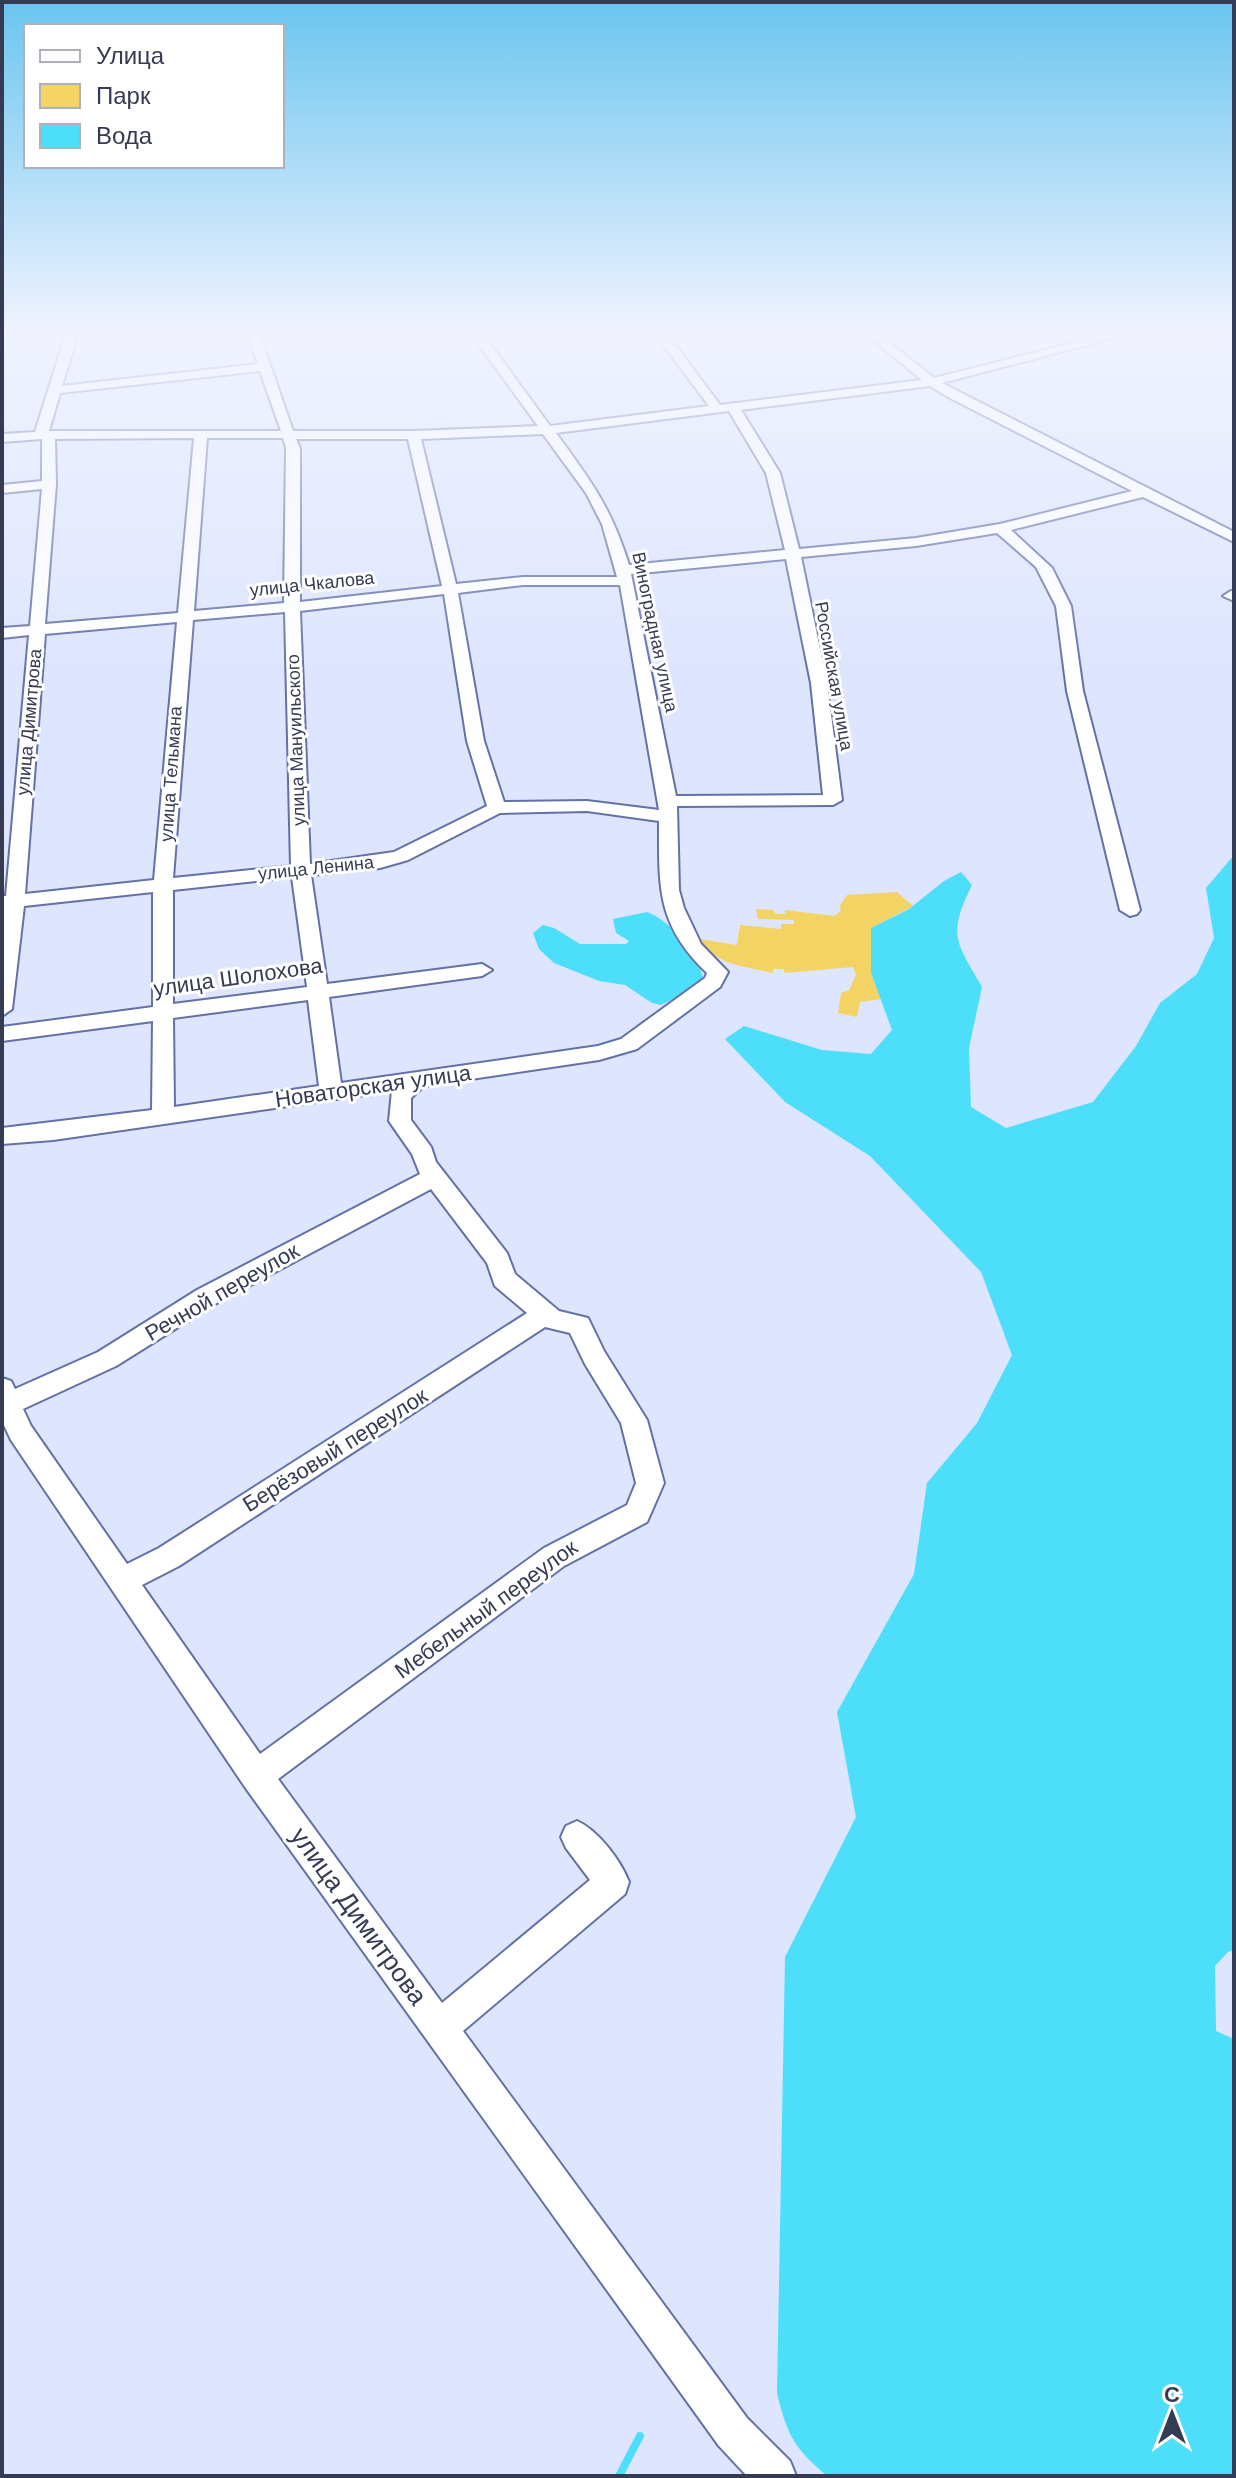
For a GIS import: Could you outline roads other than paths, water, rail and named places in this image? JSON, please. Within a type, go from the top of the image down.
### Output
[{"type":"street","name":"улица Димитрова","points":[[2,1009],[8,902],[49,484],[45,443]]},
{"type":"street","name":"улица Тельмана","points":[[163,1115],[163,884],[183,617],[200,443]]},
{"type":"street","name":"улица Мануильского","points":[[291,443],[292,607],[301,870],[331,1092]]},
{"type":"street","points":[[416,443],[450,588],[463,656],[472,736],[483,780],[497,808]]},
{"type":"street","name":"Виноградная улица","points":[[555,443],[593,493],[609,524],[625,576],[667,808],[669,890],[692,947],[718,972]]},
{"type":"street","name":"Российская улица","points":[[667,808],[833,800],[819,683],[773,473],[751,443]]},
{"type":"street","points":[[1050,443],[1234,538]]},
{"type":"street","points":[[2,489],[49,484]]},
{"type":"street","name":"улица Чкалова","points":[[2,633],[292,607],[523,581],[625,576],[791,552],[916,542],[1000,528],[1146,492]]},
{"type":"street","points":[[1000,528],[1029,551],[1052,579],[1062,601],[1069,624],[1074,688],[1130,910]]},
{"type":"street","name":"улица Ленина","points":[[8,902],[380,862],[401,856],[497,808],[667,808]]},
{"type":"street","name":"улица Шолохова","points":[[2,1034],[482,970]]},
{"type":"street","name":"Новаторская улица","points":[[2,1136],[53,1132],[599,1053],[629,1044],[713,982],[718,972]]},
{"type":"street","name":"Мебельный переулок","points":[[256,1776],[554,1557],[637,1513],[650,1483],[634,1420],[594,1357],[579,1325],[552,1319],[504,1279],[498,1260],[425,1164],[423,1153],[400,1121],[400,1095],[416,1081]]},
{"type":"street","name":"Речной переулок","points":[[7,1409],[107,1359],[206,1297],[435,1176]]},
{"type":"street","name":"Берёзовый переулок","points":[[122,1581],[169,1557],[545,1314]]},
{"type":"street","name":"улица Димитрова","points":[[7,1409],[256,1776],[733,2432],[775,2476]]},
{"type":"street","points":[[440,2027],[613,1882],[577,1837]]},
{"type":"water","points":[[1234,855],[1234,1950],[1215,1966],[1216,2031],[1234,2039],[1234,2476],[827,2476],[793,2440],[777,2393],[785,1957],[856,1817],[837,1712],[914,1574],[927,1483],[977,1423],[1012,1355],[981,1272],[870,1156],[785,1102],[725,1039],[744,1026],[822,1050],[871,1054],[892,1030],[871,973],[871,928],[909,909],[944,881],[961,872],[972,885],[959,916],[958,938],[982,987],[969,1048],[971,1107],[1006,1128],[1093,1102],[1136,1046],[1160,1003],[1197,974],[1214,938],[1206,888]]},
{"type":"water","points":[[647,912],[665,922],[681,938],[703,977],[693,989],[661,1005],[652,1003],[625,985],[599,981],[554,963],[539,949],[533,933],[543,925],[580,944],[626,944],[629,941],[616,933],[613,919]]},
{"type":"waterway","points":[[619,2476],[640,2436]]}]
